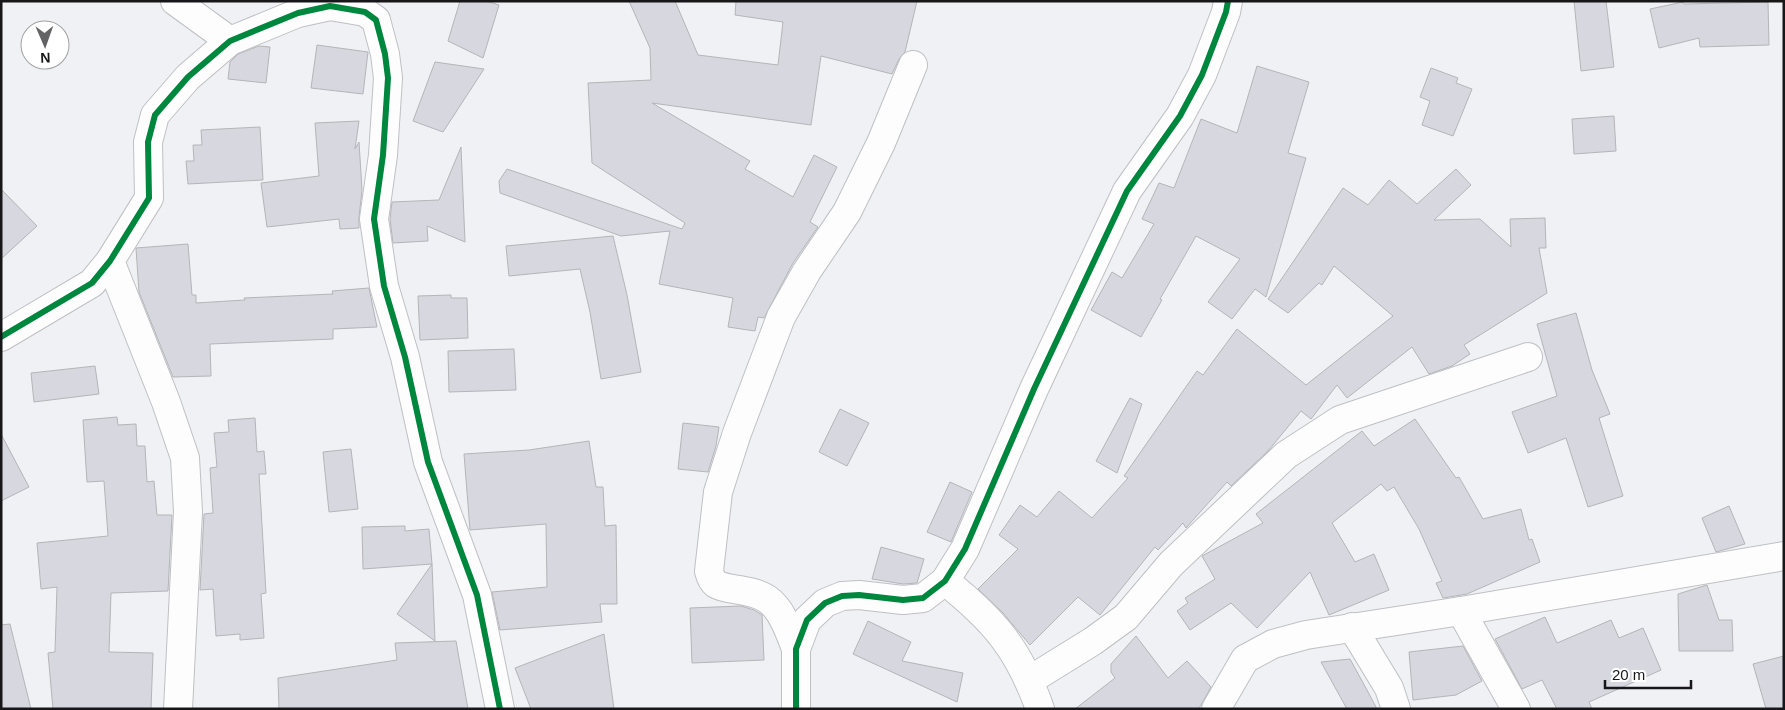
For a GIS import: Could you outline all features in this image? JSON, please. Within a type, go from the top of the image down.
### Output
[{"type":"street","points":[[174,1],[230,40]]},
{"type":"street","points":[[796,649],[807,620],[825,602],[842,596],[915,600],[923,598],[945,581],[965,549],[1038,380],[1127,191],[1180,116],[1202,75],[1226,12],[1228,1]]},
{"type":"street","points":[[1,337],[92,283],[110,261],[148,198],[148,142],[155,115],[188,77],[230,40],[298,13],[330,6],[365,12],[376,20],[385,54],[388,78],[383,155],[374,218],[384,286],[405,357],[428,462],[477,595],[500,709]]},
{"type":"street","points":[[796,709],[796,649],[789,629],[769,600],[752,591],[716,584],[712,580],[709,570],[718,492],[781,317],[808,271],[847,212],[881,143],[913,65]]},
{"type":"street","points":[[110,261],[166,402],[185,458],[188,512],[178,709]]},
{"type":"street","points":[[1030,680],[1093,641],[1126,617],[1171,564],[1286,455],[1340,420],[1528,358]]},
{"type":"street","points":[[1216,709],[1245,658],[1259,650],[1306,635],[1784,556]]},
{"type":"street","points":[[945,581],[988,618],[1010,645],[1030,680],[1040,709]]},
{"type":"street","points":[[1460,611],[1516,709]]},
{"type":"street","points":[[1352,627],[1389,688],[1396,709]]},
{"type":"building","points":[[460,1],[486,1],[499,5],[483,58],[448,41]]},
{"type":"building","points":[[629,1],[675,1],[698,55],[778,65],[783,22],[735,15],[736,1],[917,1],[905,52],[899,59],[892,74],[821,56],[811,125],[652,103],[750,161],[745,169],[793,197],[814,155],[837,167],[810,222],[818,227],[793,263],[764,318],[758,317],[755,331],[728,327],[733,298],[659,284],[670,231],[621,236],[500,193],[499,181],[507,169],[682,229],[685,223],[592,163],[588,83],[651,80],[650,48]]},
{"type":"building","points":[[1574,1],[1606,1],[1614,67],[1581,71]]},
{"type":"building","points":[[1683,2],[1684,4],[1768,2],[1769,45],[1700,47],[1699,38],[1659,48],[1650,9]]},
{"type":"building","points":[[317,45],[368,52],[363,94],[311,88]]},
{"type":"building","points":[[259,46],[270,47],[266,83],[228,79],[230,62],[238,54]]},
{"type":"building","points":[[435,62],[484,69],[443,132],[413,121]]},
{"type":"building","points":[[1257,66],[1309,82],[1288,153],[1306,158],[1266,297],[1255,289],[1232,319],[1208,302],[1240,259],[1196,236],[1141,337],[1091,310],[1112,272],[1122,278],[1154,224],[1142,219],[1159,183],[1174,188],[1201,119],[1237,133]]},
{"type":"building","points":[[1431,68],[1458,78],[1456,83],[1472,89],[1453,136],[1422,125],[1430,101],[1420,97]]},
{"type":"building","points":[[1614,116],[1616,151],[1574,154],[1572,119]]},
{"type":"building","points":[[359,121],[355,149],[359,142],[362,190],[359,228],[340,229],[339,219],[267,227],[261,183],[319,176],[315,123]]},
{"type":"building","points":[[260,127],[263,180],[188,184],[186,161],[194,161],[193,145],[202,145],[201,130]]},
{"type":"building","points":[[461,147],[465,242],[427,226],[428,241],[393,243],[390,219],[392,202],[439,200]]},
{"type":"building","points":[[1456,169],[1471,185],[1434,220],[1480,219],[1511,247],[1510,219],[1545,218],[1546,248],[1539,248],[1547,293],[1464,345],[1470,354],[1452,366],[1429,374],[1412,347],[1347,398],[1337,385],[1311,419],[1301,411],[1268,451],[1231,486],[1227,482],[1186,528],[1183,523],[1158,550],[1155,547],[1100,615],[1078,597],[1030,645],[1003,613],[978,589],[1018,549],[999,535],[1020,505],[1037,517],[1059,491],[1092,518],[1128,478],[1124,476],[1197,371],[1203,375],[1237,329],[1306,385],[1393,316],[1334,266],[1322,285],[1319,283],[1288,313],[1268,299],[1343,188],[1368,205],[1389,180],[1417,204]]},
{"type":"building","points":[[1,189],[37,226],[1,259]]},
{"type":"building","points":[[613,236],[627,295],[641,372],[601,379],[590,312],[580,269],[509,276],[506,246]]},
{"type":"building","points":[[188,244],[192,295],[196,295],[196,303],[245,300],[244,298],[333,294],[332,291],[369,288],[377,327],[333,329],[333,339],[210,344],[211,376],[173,377],[139,292],[136,248]]},
{"type":"building","points":[[451,295],[451,298],[467,298],[468,338],[420,340],[418,296]]},
{"type":"building","points":[[1576,313],[1592,370],[1610,414],[1599,418],[1623,496],[1588,507],[1566,438],[1528,453],[1512,412],[1557,396],[1537,324]]},
{"type":"building","points":[[514,349],[516,390],[449,392],[448,351]]},
{"type":"building","points":[[95,366],[99,394],[34,402],[31,373]]},
{"type":"building","points":[[1130,398],[1142,404],[1117,473],[1096,461]]},
{"type":"building","points":[[840,409],[869,423],[847,466],[819,452]]},
{"type":"building","points":[[117,417],[118,425],[136,424],[137,446],[145,446],[147,482],[154,481],[157,515],[172,515],[168,591],[111,593],[109,652],[153,653],[151,709],[53,709],[48,653],[55,652],[57,587],[41,589],[37,543],[108,536],[104,481],[87,482],[83,420]]},
{"type":"building","points":[[255,418],[257,452],[264,451],[266,474],[259,474],[266,593],[261,594],[264,638],[240,640],[240,634],[216,636],[213,589],[200,590],[204,514],[213,513],[210,468],[217,467],[214,433],[229,432],[228,420]]},
{"type":"building","points":[[1415,419],[1456,478],[1459,477],[1483,519],[1521,509],[1529,540],[1532,539],[1540,562],[1467,594],[1443,598],[1436,583],[1442,581],[1419,529],[1394,487],[1387,491],[1381,484],[1332,523],[1355,562],[1374,554],[1389,590],[1329,615],[1310,572],[1257,628],[1231,603],[1190,630],[1177,611],[1188,603],[1185,598],[1215,579],[1202,556],[1263,523],[1256,514],[1362,431],[1374,446]]},
{"type":"building","points":[[683,423],[719,427],[716,446],[708,472],[678,469]]},
{"type":"building","points":[[1,434],[29,487],[1,501]]},
{"type":"building","points":[[589,441],[596,487],[603,487],[605,526],[616,525],[617,604],[600,604],[602,622],[500,630],[492,592],[547,587],[546,524],[470,530],[464,454],[529,450]]},
{"type":"building","points":[[351,449],[358,509],[329,512],[323,452]]},
{"type":"building","points":[[950,482],[972,492],[951,542],[927,532]]},
{"type":"building","points":[[1729,506],[1745,544],[1716,552],[1702,518]]},
{"type":"building","points":[[405,526],[405,531],[429,529],[432,564],[363,569],[362,527]]},
{"type":"building","points":[[881,547],[924,559],[917,583],[903,584],[872,579]]},
{"type":"building","points":[[432,564],[435,641],[397,614]]},
{"type":"building","points":[[1707,585],[1719,620],[1732,620],[1733,651],[1679,651],[1678,594]]},
{"type":"building","points":[[741,606],[762,615],[764,660],[692,663],[690,608]]},
{"type":"building","points":[[1545,617],[1557,643],[1611,620],[1619,638],[1643,628],[1661,670],[1589,702],[1592,709],[1557,709],[1542,680],[1522,689],[1495,639]]},
{"type":"building","points":[[868,621],[911,642],[902,661],[963,673],[957,702],[853,654]]},
{"type":"building","points":[[10,624],[31,709],[1,709],[1,625]]},
{"type":"building","points":[[604,634],[614,709],[531,709],[515,668]]},
{"type":"building","points":[[1136,636],[1168,678],[1187,661],[1211,687],[1198,709],[1075,709],[1115,678],[1111,672],[1111,664]]},
{"type":"building","points":[[456,641],[468,709],[279,709],[278,678],[397,660],[395,643]]},
{"type":"building","points":[[1463,646],[1482,681],[1456,695],[1413,700],[1409,652]]},
{"type":"building","points":[[1784,656],[1784,709],[1766,709],[1753,664]]},
{"type":"building","points":[[1350,659],[1377,709],[1347,709],[1321,662]]},
{"type":"cycle path","points":[[796,709],[796,649],[807,620],[825,603],[842,596],[859,595],[903,600],[923,598],[945,581],[965,549],[1034,389],[1127,191],[1180,116],[1202,75],[1226,12],[1228,1]]},
{"type":"cycle path","points":[[1,337],[92,283],[110,261],[149,198],[148,142],[155,115],[188,77],[230,41],[298,13],[330,6],[365,12],[376,20],[385,54],[388,78],[383,155],[374,219],[384,286],[405,357],[428,462],[477,595],[500,709]]}]
